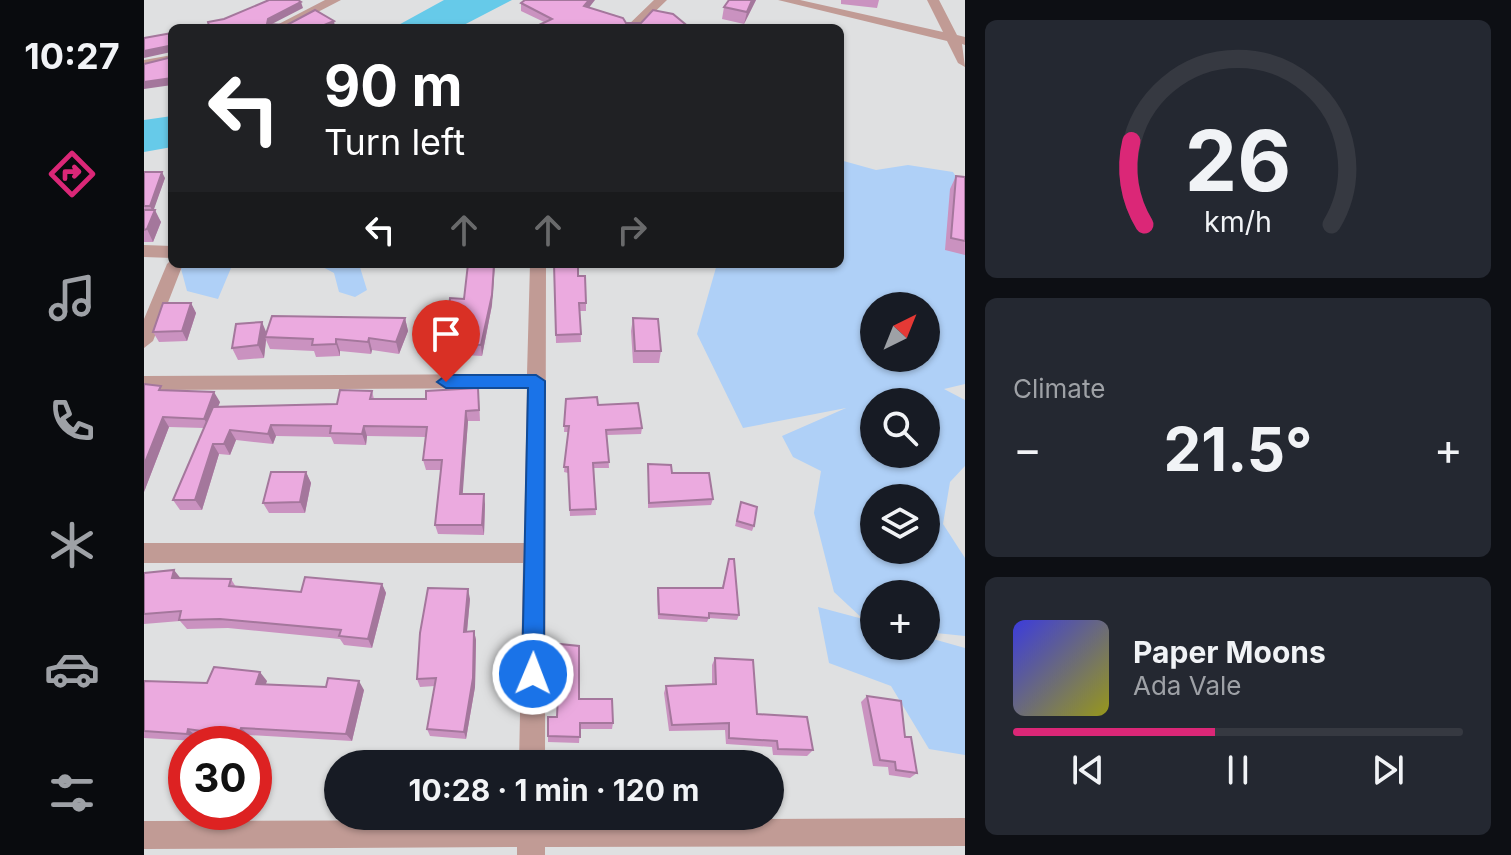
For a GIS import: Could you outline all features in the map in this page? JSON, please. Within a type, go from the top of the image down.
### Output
[{"type":"street","points":[[285,24],[335,0]]},
{"type":"street","points":[[635,24],[661,0]]},
{"type":"street","points":[[784,0],[959,40]]},
{"type":"street","points":[[933,0],[959,40],[965,63]]},
{"type":"street","points":[[144,64],[168,60]]},
{"type":"street","points":[[144,251],[168,252]]},
{"type":"street","points":[[144,341],[173,268]]},
{"type":"street","points":[[532,750],[538,268]]},
{"type":"street","points":[[144,383],[536,381]]},
{"type":"street","points":[[144,553],[535,553]]},
{"type":"street","points":[[144,835],[965,832]]},
{"type":"shaded area","points":[[444,0],[512,0],[466,24],[400,24]]},
{"type":"shaded area","points":[[168,117],[168,148],[144,152],[144,120]]},
{"type":"shaded area","points":[[844,161],[876,170],[908,165],[953,172],[965,191],[965,384],[944,389],[965,400],[965,466],[950,482],[943,524],[965,558],[965,636],[940,633],[940,580],[860,580],[860,616],[834,592],[814,513],[821,471],[793,457],[782,436],[846,408],[743,428],[697,334],[716,268],[844,268]]},
{"type":"shaded area","points":[[181,268],[231,268],[218,299],[187,291]]},
{"type":"shaded area","points":[[325,268],[360,268],[367,290],[355,297],[339,292],[334,273]]},
{"type":"shaded area","points":[[818,607],[860,618],[860,660],[940,660],[940,641],[965,648],[965,755],[929,749],[891,686],[829,663]]},
{"type":"building","points":[[269,0],[301,2],[268,19],[267,24],[208,24]]},
{"type":"building","points":[[525,0],[589,0],[584,6],[623,18],[626,23],[641,23],[653,10],[673,14],[685,24],[541,24],[552,19],[521,3]]},
{"type":"building","points":[[729,0],[752,0],[747,12],[724,7]]},
{"type":"building","points":[[315,10],[334,21],[327,24],[289,24]]},
{"type":"building","points":[[168,34],[168,46],[144,51],[144,38]]},
{"type":"building","points":[[168,58],[168,79],[144,82],[144,64]]},
{"type":"building","points":[[144,172],[162,172],[150,206],[144,206]]},
{"type":"building","points":[[956,176],[965,177],[965,241],[951,238]]},
{"type":"building","points":[[144,210],[155,210],[144,230]]},
{"type":"building","points":[[468,268],[494,268],[492,295],[481,345],[446,343],[450,298],[464,299]]},
{"type":"building","points":[[554,268],[578,268],[578,276],[585,276],[586,303],[579,303],[581,334],[556,335]]},
{"type":"building","points":[[163,303],[191,303],[182,331],[153,332]]},
{"type":"building","points":[[272,316],[405,318],[396,342],[369,338],[368,342],[336,339],[336,344],[312,345],[313,339],[265,337]]},
{"type":"building","points":[[633,318],[658,319],[661,351],[635,351]]},
{"type":"building","points":[[262,322],[258,345],[232,348],[236,324]]},
{"type":"building","points":[[144,384],[161,386],[159,390],[214,392],[204,419],[163,417],[144,465]]},
{"type":"building","points":[[478,388],[479,410],[466,411],[460,494],[484,494],[482,525],[435,525],[442,460],[423,460],[427,427],[364,426],[362,434],[330,433],[331,426],[271,425],[268,434],[230,430],[224,444],[213,444],[195,500],[173,500],[213,407],[337,404],[340,390],[372,391],[370,399],[426,399],[426,391]]},
{"type":"building","points":[[597,397],[598,405],[638,403],[642,428],[606,430],[609,462],[593,463],[596,509],[570,510],[568,467],[564,467],[569,426],[564,426],[566,399]]},
{"type":"building","points":[[648,464],[671,465],[672,473],[709,473],[713,499],[649,503]]},
{"type":"building","points":[[271,472],[306,472],[300,502],[263,503]]},
{"type":"building","points":[[741,502],[757,507],[754,526],[737,521]]},
{"type":"building","points":[[729,559],[734,559],[739,615],[709,613],[709,618],[659,614],[658,588],[723,588]]},
{"type":"building","points":[[174,570],[172,578],[231,579],[229,586],[301,592],[305,577],[382,584],[368,639],[339,636],[341,630],[220,619],[179,620],[181,611],[144,614],[144,573]]},
{"type":"building","points":[[428,588],[468,589],[464,632],[474,631],[473,678],[464,732],[427,729],[436,678],[417,679],[420,633]]},
{"type":"building","points":[[560,644],[579,646],[579,699],[612,699],[613,723],[580,723],[580,737],[548,736],[548,717],[557,717]]},
{"type":"building","points":[[715,658],[753,660],[757,714],[807,717],[813,750],[778,749],[777,741],[729,738],[729,723],[672,725],[666,686],[716,684]]},
{"type":"building","points":[[214,667],[260,672],[256,684],[326,687],[328,678],[359,681],[346,734],[272,730],[272,726],[168,726],[168,733],[144,731],[144,681],[207,683]]},
{"type":"building","points":[[867,696],[901,701],[905,737],[911,737],[917,773],[896,770],[895,762],[880,760]]},
{"type":"route","points":[[446,382],[536,381],[533,674]]}]
